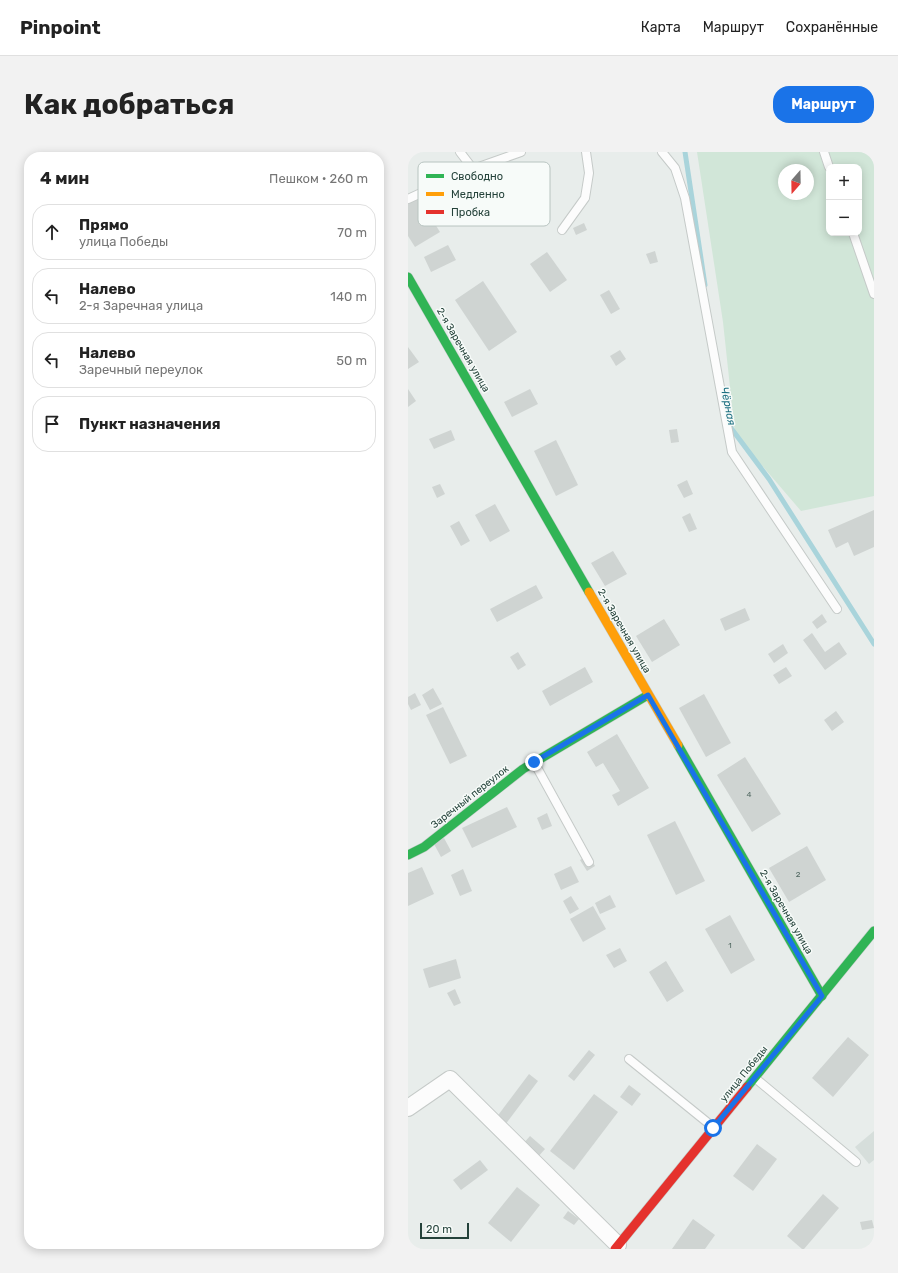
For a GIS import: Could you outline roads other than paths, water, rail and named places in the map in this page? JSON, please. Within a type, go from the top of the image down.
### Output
[{"type":"street","name":"2-я Заречная улица","points":[[408,277],[822,996]]},
{"type":"street","name":"Заречный переулок","points":[[408,855],[424,847],[523,769],[648,695]]},
{"type":"street","name":"улица Победы","points":[[617,1247],[754,1078],[872,937]]},
{"type":"street","points":[[408,1108],[450,1079],[617,1247]]},
{"type":"lane","points":[[460,152],[468,162]]},
{"type":"lane","points":[[493,162],[522,152]]},
{"type":"lane","points":[[562,230],[585,198],[589,173],[586,152]]},
{"type":"lane","points":[[662,152],[675,168],[685,198],[732,452],[837,609]]},
{"type":"lane","points":[[824,152],[828,164]]},
{"type":"lane","points":[[408,199],[418,194]]},
{"type":"lane","points":[[853,236],[874,294]]},
{"type":"lane","points":[[534,762],[589,862]]},
{"type":"lane","points":[[630,1059],[713,1128]]},
{"type":"lane","points":[[754,1078],[856,1162]]},
{"type":"waterway","name":"Чёрная","points":[[685,152],[705,285]]},
{"type":"waterway","name":"Чёрная","points":[[730,423],[731,428],[769,479],[874,644]]}]
